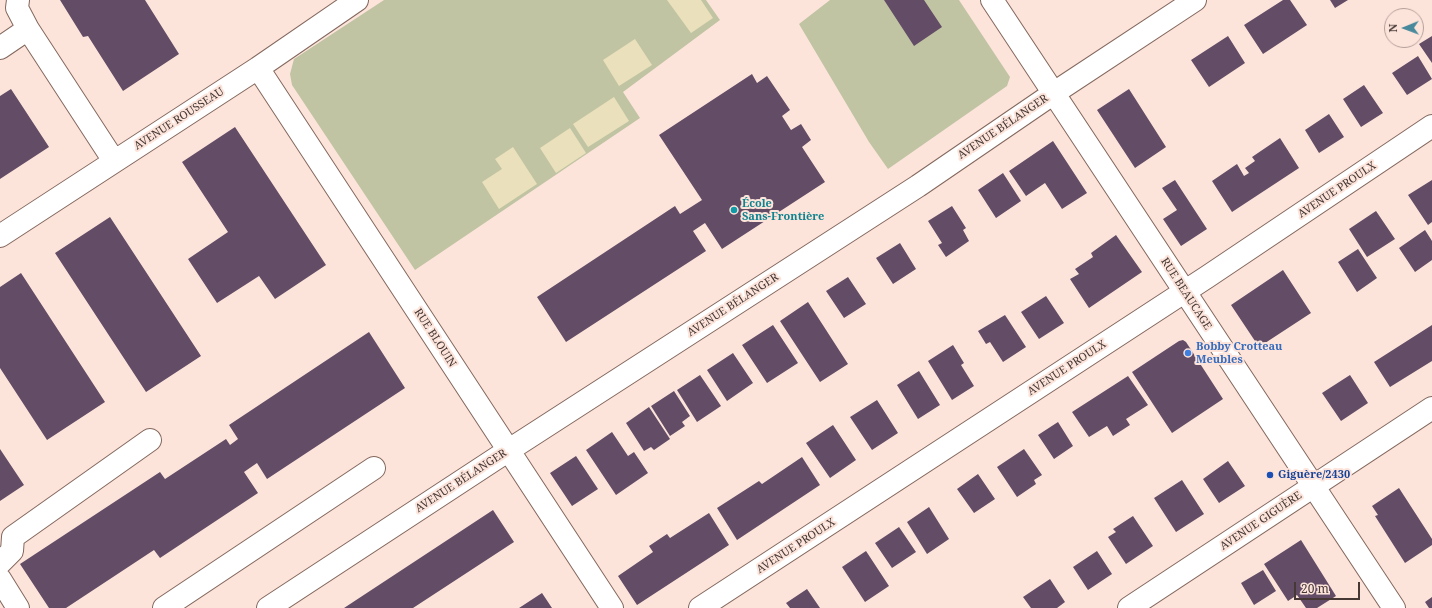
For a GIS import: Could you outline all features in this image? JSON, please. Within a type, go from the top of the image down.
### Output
[{"type":"street","points":[[18,0],[17,8],[28,29],[114,161]]},
{"type":"street","name":"AVENUE ROUSSEAU","points":[[0,236],[258,68],[357,0]]},
{"type":"street","name":"RUE BEAUCAGE","points":[[992,0],[1394,608]]},
{"type":"street","name":"AVENUE BÉLANGER","points":[[268,608],[508,450],[918,186],[1054,93],[1196,0]]},
{"type":"street","points":[[3,41],[28,29]]},
{"type":"street","name":"RUE BLOUIN","points":[[258,68],[612,608]]},
{"type":"street","name":"AVENUE PROULX","points":[[700,608],[1184,292],[1432,126]]},
{"type":"street","name":"AVENUE GIGUÈRE","points":[[1129,608],[1313,486],[1430,414]]},
{"type":"street","points":[[0,563],[12,551],[7,533],[150,440]]},
{"type":"street","points":[[164,608],[374,468]]},
{"type":"street","points":[[0,579],[18,608]]},
{"type":"green space","points":[[384,0],[706,0],[720,20],[623,92],[640,118],[415,270],[292,85],[290,74],[294,59]]},
{"type":"green space","points":[[830,0],[959,0],[1010,77],[1007,86],[888,169],[869,142],[799,24]]},
{"type":"sand","points":[[667,0],[701,0],[713,18],[691,33]]},
{"type":"sand","points":[[635,39],[652,65],[619,86],[603,60]]},
{"type":"sand","points":[[614,97],[629,121],[588,147],[573,124]]},
{"type":"sand","points":[[570,128],[586,153],[556,173],[540,148]]},
{"type":"sand","points":[[513,147],[537,184],[499,209],[482,182],[502,169],[495,159]]},
{"type":"building","points":[[60,0],[145,0],[179,54],[123,91],[88,36],[83,37]]},
{"type":"building","points":[[884,0],[924,0],[942,27],[914,46]]},
{"type":"building","points":[[1283,0],[1290,0],[1307,25],[1263,54],[1244,25]]},
{"type":"building","points":[[1330,0],[1348,0],[1335,8]]},
{"type":"building","points":[[1228,36],[1245,63],[1209,87],[1191,60]]},
{"type":"building","points":[[1432,36],[1432,63],[1422,48],[1424,48],[1424,41]]},
{"type":"building","points":[[1418,56],[1432,79],[1407,95],[1392,73]]},
{"type":"building","name":"École Sans-Frontière","points":[[752,74],[757,83],[767,76],[790,110],[782,116],[791,130],[801,124],[811,140],[802,147],[825,182],[722,249],[705,223],[693,231],[706,251],[566,342],[537,297],[675,206],[680,214],[702,200],[659,135]]},
{"type":"building","points":[[1364,85],[1383,113],[1361,127],[1343,99]]},
{"type":"building","points":[[11,89],[49,147],[0,179],[0,96]]},
{"type":"building","points":[[1129,89],[1166,147],[1135,168],[1097,110]]},
{"type":"building","points":[[1329,114],[1344,137],[1319,153],[1305,130]]},
{"type":"building","points":[[235,127],[326,265],[275,299],[259,276],[217,303],[188,259],[228,232],[182,162]]},
{"type":"building","points":[[1280,138],[1299,168],[1232,212],[1212,181],[1237,164],[1244,176],[1249,173],[1245,168],[1255,161],[1252,157]]},
{"type":"building","points":[[1053,141],[1087,193],[1062,209],[1045,183],[1026,196],[1009,171]]},
{"type":"building","points":[[1003,173],[1021,201],[996,218],[978,190]]},
{"type":"building","points":[[1175,180],[1207,229],[1181,246],[1163,219],[1177,210],[1162,188]]},
{"type":"building","points":[[1432,180],[1432,222],[1428,225],[1408,195]]},
{"type":"building","points":[[952,206],[966,228],[963,230],[969,241],[946,257],[938,245],[942,243],[928,221]]},
{"type":"building","points":[[1376,211],[1395,239],[1367,257],[1349,229]]},
{"type":"building","points":[[110,217],[201,356],[146,392],[55,253]]},
{"type":"building","points":[[1425,230],[1432,241],[1432,260],[1415,272],[1399,248]]},
{"type":"building","points":[[1116,235],[1142,272],[1089,308],[1070,279],[1079,274],[1075,269],[1093,257],[1091,253]]},
{"type":"building","points":[[900,243],[916,269],[893,284],[876,258]]},
{"type":"building","points":[[1358,249],[1377,278],[1357,292],[1338,262]]},
{"type":"building","points":[[1283,270],[1311,313],[1259,347],[1231,305]]},
{"type":"building","points":[[21,273],[105,402],[47,440],[0,368],[0,287]]},
{"type":"building","points":[[848,277],[866,304],[844,318],[826,291]]},
{"type":"building","points":[[1046,296],[1064,323],[1039,339],[1021,312]]},
{"type":"building","points":[[808,302],[848,364],[820,382],[780,321]]},
{"type":"building","points":[[1005,315],[1026,347],[1003,362],[990,342],[986,344],[978,331]]},
{"type":"building","points":[[773,325],[798,363],[767,383],[742,345]]},
{"type":"building","points":[[1432,325],[1432,361],[1390,387],[1374,362]]},
{"type":"building","points":[[369,332],[405,388],[267,479],[257,463],[244,472],[258,493],[160,558],[154,550],[66,608],[49,608],[20,564],[160,472],[165,479],[226,439],[230,445],[238,439],[229,425]]},
{"type":"building","points":[[1183,340],[1186,342],[1223,399],[1172,433],[1132,372],[1179,341]]},
{"type":"building","points":[[953,345],[964,363],[961,365],[974,386],[952,400],[928,361]]},
{"type":"building","points":[[733,353],[753,383],[727,401],[707,370]]},
{"type":"building","points":[[919,371],[940,405],[918,419],[897,385]]},
{"type":"building","points":[[700,375],[721,406],[697,422],[677,390]]},
{"type":"building","points":[[1350,375],[1368,403],[1341,421],[1322,393]]},
{"type":"building","points":[[1128,376],[1148,405],[1126,419],[1130,425],[1113,436],[1107,426],[1089,437],[1072,412]]},
{"type":"building","points":[[674,391],[690,416],[682,422],[685,426],[670,436],[651,406]]},
{"type":"building","points":[[877,400],[898,433],[872,450],[850,417]]},
{"type":"building","points":[[649,407],[670,439],[654,450],[651,447],[644,451],[626,423]]},
{"type":"building","points":[[1058,422],[1073,446],[1054,459],[1038,435]]},
{"type":"building","points":[[833,425],[856,460],[830,478],[806,443]]},
{"type":"building","points":[[612,432],[628,456],[634,452],[648,473],[616,495],[586,450]]},
{"type":"building","points":[[0,449],[24,485],[0,501]]},
{"type":"building","points":[[1024,449],[1042,475],[1034,480],[1036,484],[1017,497],[997,467]]},
{"type":"building","points":[[576,456],[598,489],[572,506],[550,473]]},
{"type":"building","points":[[802,457],[820,485],[737,540],[717,508],[759,481],[762,484]]},
{"type":"building","points":[[1228,461],[1245,486],[1219,503],[1203,479]]},
{"type":"building","points":[[978,474],[995,499],[974,513],[957,489]]},
{"type":"building","points":[[1182,480],[1204,514],[1176,532],[1154,498]]},
{"type":"building","points":[[1399,488],[1432,539],[1432,545],[1405,563],[1375,516],[1378,515],[1372,506]]},
{"type":"building","points":[[929,507],[949,539],[927,554],[907,522]]},
{"type":"building","points":[[493,510],[514,542],[413,608],[344,608]]},
{"type":"building","points":[[709,513],[729,545],[637,605],[618,576],[653,552],[649,546],[667,534],[670,538]]},
{"type":"building","points":[[1133,516],[1153,546],[1126,564],[1108,537],[1116,532],[1113,529]]},
{"type":"building","points":[[899,527],[916,552],[892,568],[875,543]]},
{"type":"building","points":[[1301,540],[1336,596],[1317,608],[1306,608],[1297,595],[1288,601],[1264,564]]},
{"type":"building","points":[[866,551],[889,586],[865,602],[842,567]]},
{"type":"building","points":[[1097,551],[1112,574],[1088,590],[1073,567]]},
{"type":"building","points":[[1263,570],[1276,591],[1254,605],[1241,583]]},
{"type":"building","points":[[1050,579],[1065,602],[1057,608],[1031,608],[1023,597]]},
{"type":"building","points":[[807,589],[820,608],[790,608],[786,603]]},
{"type":"building","points":[[542,593],[552,608],[519,608]]},
{"type":"building","points":[[1432,597],[1432,608],[1429,608],[1425,602]]},
{"type":"place","name":"École Sans-Frontière","points":[[734,210]]},
{"type":"place","name":"Bobby Crotteau Meubles","points":[[1188,353]]},
{"type":"place","name":"Giguère/2430","points":[[1270,475]]}]
